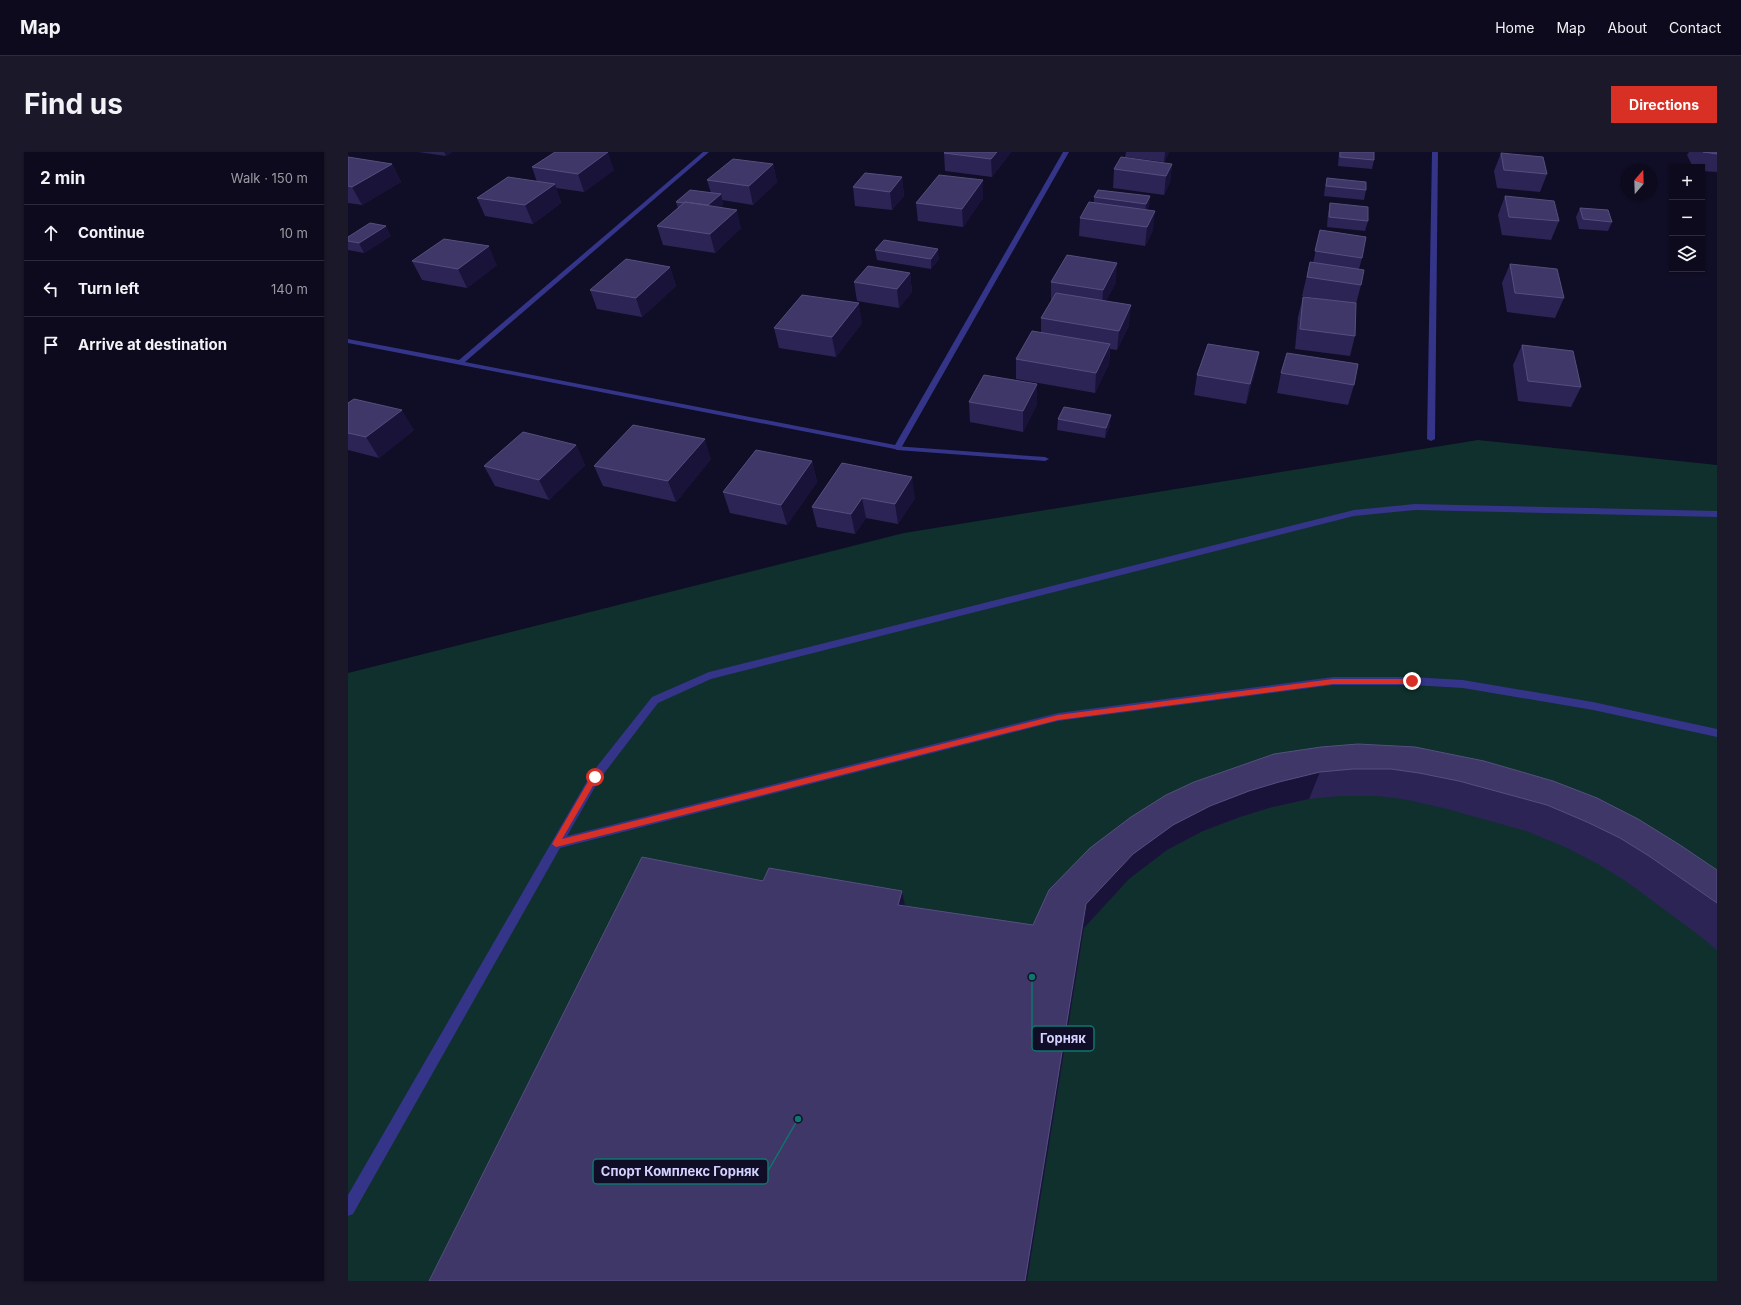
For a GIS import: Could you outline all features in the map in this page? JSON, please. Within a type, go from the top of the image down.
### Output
[{"type":"street","points":[[460,362],[706,152]]},
{"type":"street","points":[[897,448],[1066,152]]},
{"type":"street","points":[[1431,439],[1435,152]]},
{"type":"street","points":[[348,341],[897,448],[1045,459]]},
{"type":"street","points":[[348,1209],[595,777],[655,700],[709,676],[1354,513],[1415,507],[1717,514]]},
{"type":"street","points":[[556,844],[1058,718],[1333,681],[1412,681],[1463,684],[1593,706],[1717,733]]},
{"type":"green space","points":[[1478,440],[1717,465],[1717,1281],[348,1281],[348,673],[904,533]]},
{"type":"building","points":[[555,152],[608,152],[578,174],[532,167]]},
{"type":"building","points":[[997,152],[991,159],[944,153]]},
{"type":"building","points":[[1340,152],[1374,152],[1374,160],[1340,157]]},
{"type":"building","points":[[1704,152],[1717,152],[1717,154]]},
{"type":"building","points":[[1501,153],[1543,157],[1547,174],[1504,170]]},
{"type":"building","points":[[348,157],[392,164],[352,187],[348,186]]},
{"type":"building","points":[[1121,157],[1172,164],[1166,176],[1114,169]]},
{"type":"building","points":[[733,159],[773,164],[749,186],[707,180]]},
{"type":"building","points":[[865,173],[902,177],[890,192],[853,187]]},
{"type":"building","points":[[939,175],[983,180],[962,209],[916,203]]},
{"type":"building","points":[[508,177],[555,184],[525,205],[477,198]]},
{"type":"building","points":[[1327,178],[1366,182],[1366,190],[1326,186]]},
{"type":"building","points":[[690,190],[721,194],[708,205],[676,202]]},
{"type":"building","points":[[1098,190],[1150,196],[1146,204],[1094,197]]},
{"type":"building","points":[[1505,196],[1554,201],[1559,221],[1509,217]]},
{"type":"building","points":[[685,202],[737,210],[710,234],[657,226]]},
{"type":"building","points":[[1089,202],[1155,211],[1147,227],[1080,218]]},
{"type":"building","points":[[1330,203],[1368,207],[1368,221],[1329,217]]},
{"type":"building","points":[[1580,208],[1608,210],[1612,222],[1583,219]]},
{"type":"building","points":[[370,223],[386,226],[359,243],[348,241],[348,237]]},
{"type":"building","points":[[1320,230],[1366,237],[1362,258],[1315,251]]},
{"type":"building","points":[[444,239],[489,246],[458,269],[412,261]]},
{"type":"building","points":[[884,240],[938,249],[931,259],[875,250]]},
{"type":"building","points":[[1067,255],[1117,263],[1103,290],[1051,282]]},
{"type":"building","points":[[626,259],[670,267],[636,298],[590,290]]},
{"type":"building","points":[[1310,262],[1364,270],[1361,285],[1307,277]]},
{"type":"building","points":[[1510,264],[1557,269],[1564,298],[1515,293]]},
{"type":"building","points":[[868,266],[910,273],[897,289],[854,282]]},
{"type":"building","points":[[1056,293],[1131,305],[1119,331],[1041,318]]},
{"type":"building","points":[[802,295],[859,303],[832,337],[774,328]]},
{"type":"building","points":[[1303,297],[1356,303],[1355,336],[1300,329]]},
{"type":"building","points":[[1032,331],[1110,344],[1096,373],[1016,359]]},
{"type":"building","points":[[1208,344],[1259,352],[1250,384],[1197,375]]},
{"type":"building","points":[[1522,345],[1573,351],[1581,387],[1528,381]]},
{"type":"building","points":[[1287,353],[1358,364],[1354,385],[1281,373]]},
{"type":"building","points":[[984,375],[1037,384],[1023,411],[969,402]]},
{"type":"building","points":[[354,399],[402,410],[366,437],[348,433],[348,403]]},
{"type":"building","points":[[1064,407],[1111,415],[1106,428],[1058,419]]},
{"type":"building","points":[[633,425],[705,439],[668,481],[594,466]]},
{"type":"building","points":[[523,432],[576,445],[539,480],[484,466]]},
{"type":"building","points":[[756,450],[812,461],[781,505],[723,492]]},
{"type":"building","points":[[842,463],[912,477],[895,504],[862,498],[851,514],[812,507]]},
{"type":"building","points":[[1358,744],[1415,747],[1484,761],[1553,781],[1597,798],[1638,819],[1717,870],[1717,903],[1620,838],[1547,805],[1459,781],[1391,769],[1353,769],[1320,772],[1279,782],[1249,791],[1210,806],[1173,825],[1133,854],[1086,904],[1025,1281],[429,1281],[642,857],[763,881],[769,868],[902,891],[898,905],[1033,925],[1049,890],[1090,848],[1131,817],[1166,795],[1194,782],[1274,754],[1321,747]]},
{"type":"place","name":"Горняк","points":[[1032,977]]},
{"type":"place","name":"Спорт Комплекс Горняк","points":[[798,1119]]},
{"type":"route","points":[[595,777],[556,844],[1058,718],[1333,681],[1412,681]]}]
